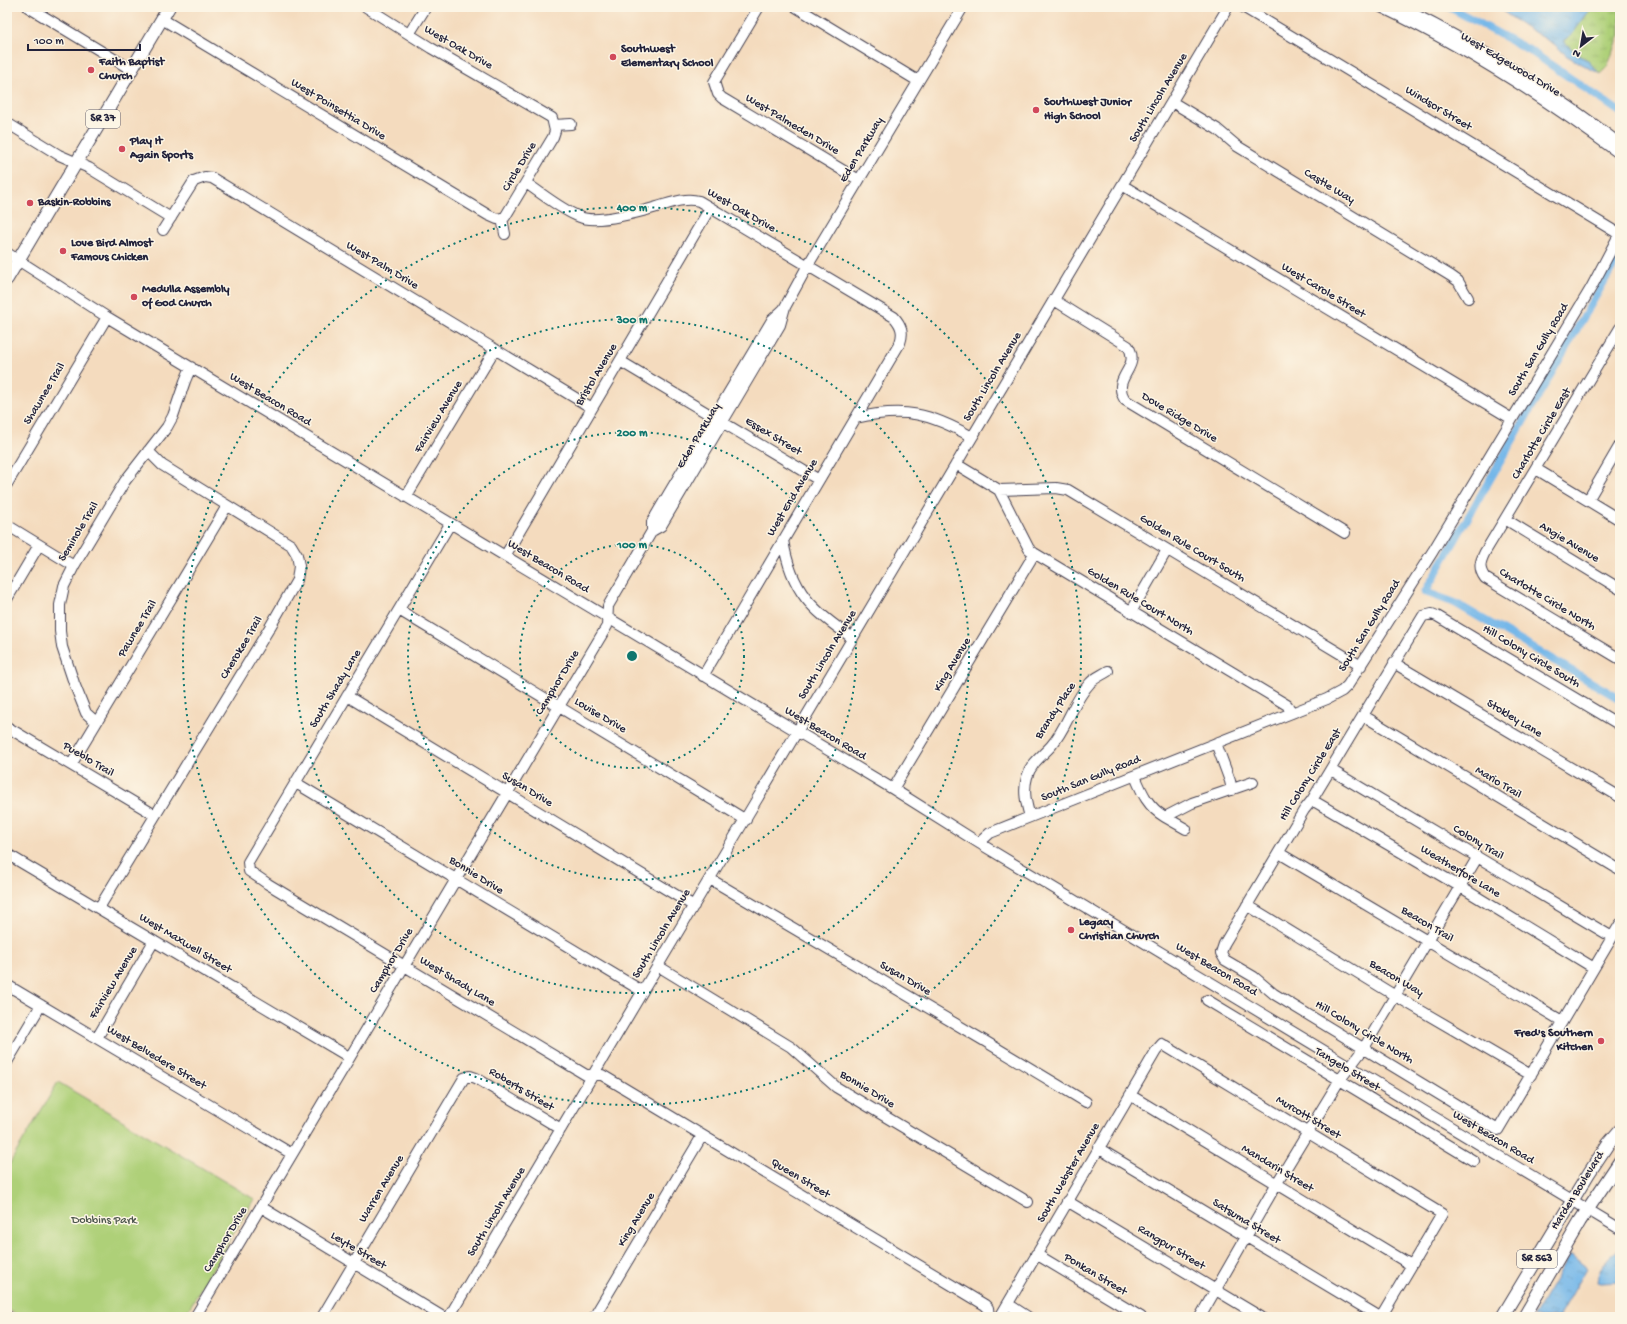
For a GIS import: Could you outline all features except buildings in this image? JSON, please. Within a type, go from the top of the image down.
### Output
[{"type":"main road","name":"SR 37","points":[[7,279],[170,7]]},
{"type":"main road","name":"Harden Boulevard","points":[[1502,1317],[1572,1201],[1608,1144],[1620,1130]]},
{"type":"main road","name":"Harden Boulevard","points":[[1524,1317],[1587,1210],[1620,1161]]},
{"type":"street","points":[[28,7],[132,70]]},
{"type":"street","name":"West Oak Drive","points":[[366,7],[552,118],[554,125]]},
{"type":"street","points":[[409,34],[426,7]]},
{"type":"street","name":"West Palmeden Drive","points":[[759,7],[714,82],[722,98],[859,180]]},
{"type":"street","points":[[796,7],[918,81]]},
{"type":"street","name":"Eden Parkway","points":[[607,618],[608,606],[652,531],[652,522],[718,419],[772,320],[785,307],[808,265],[963,7]]},
{"type":"street","name":"South Lincoln Avenue","points":[[449,1317],[642,991],[746,820],[1228,7]]},
{"type":"street","name":"Windsor Street","points":[[1244,7],[1620,233]]},
{"type":"street","name":"West Edgewood Drive","points":[[1381,7],[1482,61],[1539,96],[1620,154]]},
{"type":"street","name":"West Edgewood Drive","points":[[1400,7],[1524,77],[1620,144]]},
{"type":"street","name":"West Poinsettia Drive","points":[[162,19],[488,215],[495,218],[502,218]]},
{"type":"street","name":"Castle Way","points":[[1172,102],[1217,129],[1237,146],[1451,276],[1458,281],[1468,298]]},
{"type":"street","points":[[7,124],[76,164],[89,168],[171,218]]},
{"type":"street","points":[[554,125],[571,124]]},
{"type":"street","name":"Circle Drive","points":[[502,218],[509,212],[553,137],[555,131],[554,125]]},
{"type":"street","name":"West Palm Drive","points":[[163,230],[194,181],[205,177],[212,178],[592,408]]},
{"type":"street","name":"West Oak Drive","points":[[526,183],[573,214],[588,220],[596,220],[630,213],[686,199],[699,201],[894,317],[899,323],[902,333]]},
{"type":"street","name":"West Carole Street","points":[[1122,185],[1512,419]]},
{"type":"street","name":"Bristol Avenue","points":[[505,556],[710,208]]},
{"type":"street","points":[[502,218],[505,234]]},
{"type":"street","name":"South San Gully Road","points":[[979,843],[990,833],[1216,744],[1327,699],[1342,691],[1353,679],[1389,619],[1433,551],[1591,288],[1620,233]]},
{"type":"street","name":"West Beacon Road","points":[[7,253],[107,317],[797,733],[894,789],[979,843],[1620,1229]]},
{"type":"street","name":"Dove Ridge Drive","points":[[1054,300],[1128,346],[1132,356],[1132,361],[1120,384],[1122,395],[1125,400],[1345,533]]},
{"type":"street","name":"Shawnee Trail","points":[[7,484],[107,317]]},
{"type":"street","name":"Charlotte Circle East","points":[[1486,552],[1620,328]]},
{"type":"street","name":"West End Avenue","points":[[703,676],[900,343],[902,333]]},
{"type":"street","name":"Fairview Avenue","points":[[406,497],[495,349]]},
{"type":"street","points":[[620,361],[718,419]]},
{"type":"street","name":"Seminole Trail","points":[[96,722],[86,713],[74,683],[61,642],[61,598],[64,586],[74,566],[121,487],[167,427],[173,416],[191,367]]},
{"type":"street","points":[[856,418],[871,414],[914,414],[940,420],[972,437]]},
{"type":"street","name":"Essex Street","points":[[718,419],[819,480]]},
{"type":"street","points":[[1588,500],[1620,445]]},
{"type":"street","name":"Cherokee Trail","points":[[99,908],[182,773],[297,580],[299,566],[297,555],[291,545],[162,465],[148,451]]},
{"type":"street","points":[[956,464],[999,490]]},
{"type":"street","points":[[1536,469],[1620,520]]},
{"type":"street","name":"Golden Rule Court South","points":[[999,490],[1056,488],[1068,490],[1361,666]]},
{"type":"street","name":"Golden Rule Court North","points":[[999,490],[1029,550],[1287,705],[1292,713]]},
{"type":"street","name":"Pawnee Trail","points":[[71,765],[226,506]]},
{"type":"street","name":"Angie Avenue","points":[[1505,519],[1620,588]]},
{"type":"street","name":"South Shady Lane","points":[[248,868],[248,862],[450,524]]},
{"type":"street","points":[[7,525],[74,566]]},
{"type":"street","points":[[783,540],[785,554],[793,577],[811,606],[827,621],[853,638]]},
{"type":"street","points":[[7,599],[39,545]]},
{"type":"street","points":[[1131,612],[1167,550]]},
{"type":"street","name":"Charlotte Circle North","points":[[1486,552],[1480,562],[1481,572],[1485,578],[1620,659]]},
{"type":"street","name":"King Avenue","points":[[894,789],[1034,553]]},
{"type":"street","name":"Louise Drive","points":[[399,610],[746,820]]},
{"type":"street","name":"Hill Colony Circle East","points":[[1221,953],[1224,944],[1304,810],[1331,770],[1423,616],[1428,614]]},
{"type":"street","name":"Hill Colony Circle South","points":[[1428,614],[1437,616],[1620,725]]},
{"type":"street","name":"Camphor Drive","points":[[195,1317],[405,965],[455,878],[607,626],[607,618]]},
{"type":"street","name":"Stokley Lane","points":[[1394,663],[1620,798]]},
{"type":"street","name":"Brandy Place","points":[[1030,817],[1024,794],[1026,780],[1031,768],[1040,756],[1052,745],[1090,682],[1108,671]]},
{"type":"street","name":"Susan Drive","points":[[347,696],[694,906]]},
{"type":"street","name":"Mario Trail","points":[[1364,716],[1620,870]]},
{"type":"street","name":"Pueblo Trail","points":[[7,727],[155,815]]},
{"type":"street","points":[[1216,744],[1230,780],[1232,790]]},
{"type":"street","name":"Colony Trail","points":[[1331,770],[1612,937]]},
{"type":"street","points":[[1135,776],[1144,799],[1157,812],[1186,829]]},
{"type":"street","points":[[1165,817],[1192,803],[1253,782]]},
{"type":"street","name":"Bonnie Drive","points":[[296,783],[642,991]]},
{"type":"street","name":"Weatherfore Lane","points":[[1312,800],[1460,886],[1594,968]]},
{"type":"street","name":"Beacon Trail","points":[[1279,853],[1562,1021]]},
{"type":"street","name":"West Maxwell Street","points":[[7,854],[349,1057]]},
{"type":"street","points":[[1200,1317],[1307,1132],[1339,1081],[1364,1048],[1394,995],[1477,858]]},
{"type":"street","name":"West Shady Lane","points":[[248,868],[252,873],[268,884],[586,1075],[594,1074]]},
{"type":"street","name":"Susan Drive","points":[[710,879],[1086,1102]]},
{"type":"street","name":"Beacon Way","points":[[1247,906],[1394,995],[1531,1075]]},
{"type":"street","points":[[1531,1075],[1620,924]]},
{"type":"street","name":"Fairview Avenue","points":[[97,1038],[154,941]]},
{"type":"street","name":"Hill Colony Circle North","points":[[1221,953],[1225,960],[1254,978],[1274,994],[1498,1129],[1531,1075]]},
{"type":"street","name":"Bonnie Drive","points":[[658,966],[791,1047],[836,1087],[1028,1202]]},
{"type":"street","name":"West Belvedere Street","points":[[7,985],[292,1154]]},
{"type":"street","name":"Tangelo Street","points":[[1206,1000],[1474,1161]]},
{"type":"street","points":[[7,1062],[41,1005]]},
{"type":"street","name":"South Webster Avenue","points":[[1000,1317],[1098,1148],[1156,1051],[1162,1044]]},
{"type":"street","name":"Murcott Street","points":[[1162,1044],[1442,1214],[1411,1265]]},
{"type":"street","name":"Queen Street","points":[[594,1074],[602,1075],[985,1305],[989,1314]]},
{"type":"street","name":"Roberts Street","points":[[467,1077],[476,1078],[561,1129]]},
{"type":"street","name":"Warren Avenue","points":[[322,1317],[462,1080],[467,1077]]},
{"type":"street","name":"Mandarin Street","points":[[1130,1095],[1411,1265]]},
{"type":"street","name":"King Avenue","points":[[594,1317],[702,1136]]},
{"type":"street","name":"Satsuma Street","points":[[1098,1148],[1380,1317]]},
{"type":"street","name":"Rangpur Street","points":[[1067,1201],[1261,1317]]},
{"type":"street","name":"Leyte Street","points":[[261,1207],[443,1317]]},
{"type":"street","name":"Ponkan Street","points":[[1036,1254],[1141,1317]]},
{"type":"street","points":[[1380,1317],[1411,1265]]},
{"type":"street","points":[[1008,1304],[1028,1317]]},
{"type":"green space","points":[[1592,7],[1620,7],[1620,35],[1607,67],[1600,74],[1587,60],[1576,53],[1563,41],[1573,33]]},
{"type":"green space","name":"Dobbins Park","points":[[58,1082],[254,1199],[184,1317],[20,1317],[7,1309],[7,1168]]},
{"type":"water","points":[[1500,7],[1592,7],[1573,33],[1563,41],[1576,53],[1587,60],[1600,74],[1567,56],[1554,44],[1505,13]]},
{"type":"water","points":[[1620,1250],[1620,1282],[1597,1282],[1599,1272],[1604,1263],[1611,1255]]},
{"type":"water","points":[[1570,1254],[1587,1268],[1559,1317],[1533,1317]]},
{"type":"waterway","points":[[1449,7],[1529,50],[1620,112]]},
{"type":"waterway","points":[[1620,254],[1425,592],[1455,603],[1620,699]]},
{"type":"place","name":"Southwest Elementary School","points":[[613,57]]},
{"type":"place","name":"Faith Baptist Church","points":[[91,70]]},
{"type":"place","name":"Southwest Junior High School","points":[[1036,110]]},
{"type":"place","name":"Play It Again Sports","points":[[122,149]]},
{"type":"place","name":"Baskin-Robbins","points":[[30,203]]},
{"type":"place","name":"Love Bird Almost Famous Chicken","points":[[63,251]]},
{"type":"place","name":"Medulla Assembly of God Church","points":[[134,297]]},
{"type":"place","name":"Legacy Christian Church","points":[[1071,930]]},
{"type":"place","name":"Fred's Southern Kitchen","points":[[1601,1041]]}]
